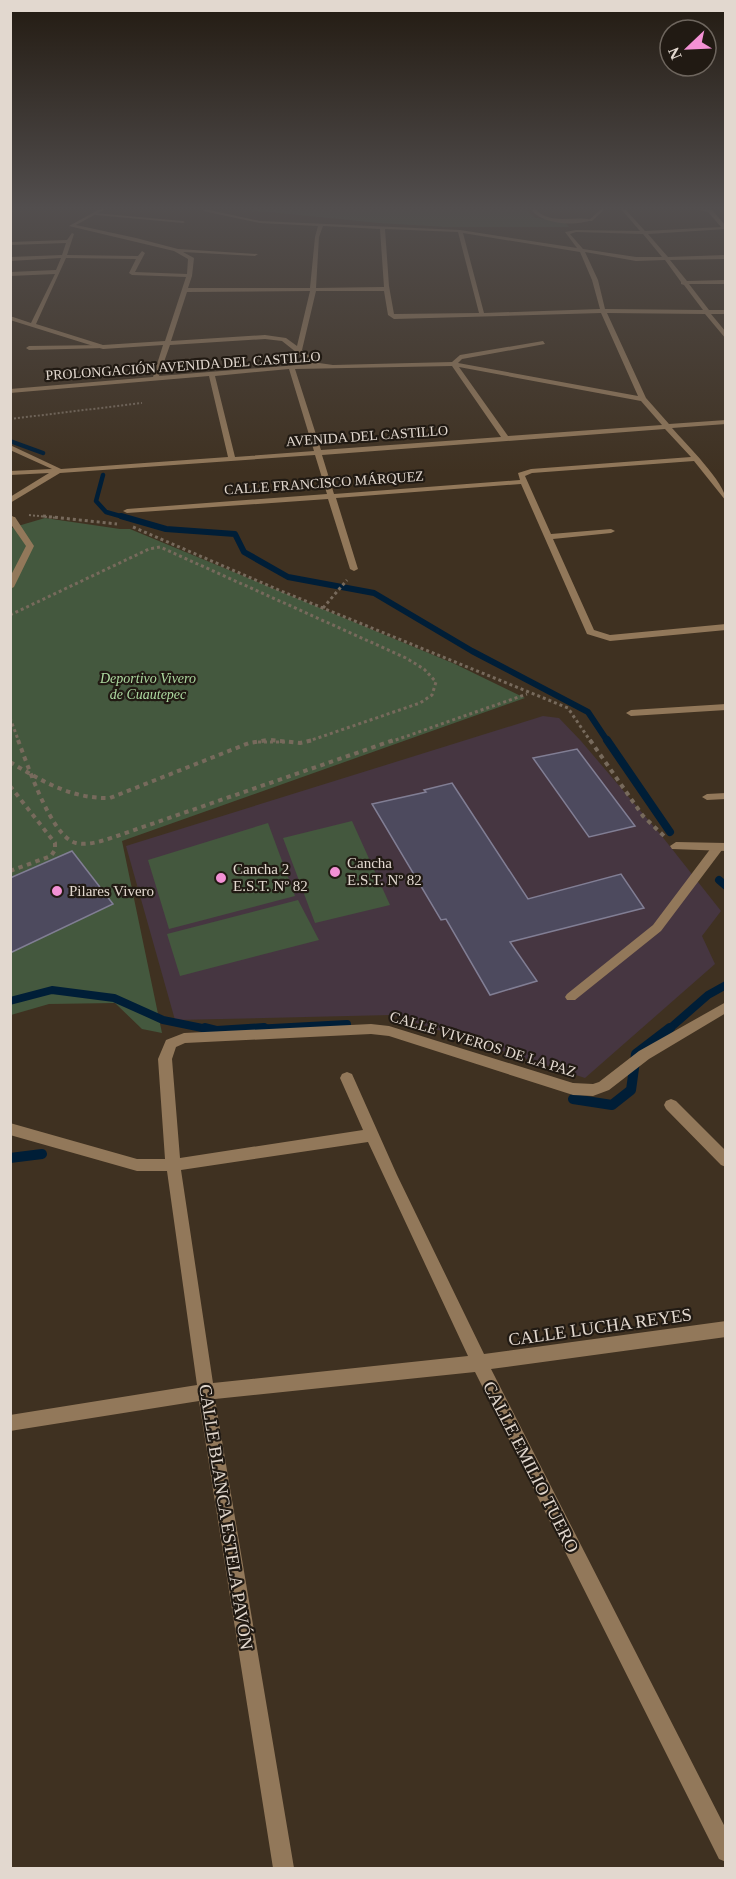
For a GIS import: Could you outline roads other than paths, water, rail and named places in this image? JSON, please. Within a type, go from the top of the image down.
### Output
[{"type":"street","points":[[33,325],[47,297]]},
{"type":"street","points":[[155,380],[183,297]]},
{"type":"street","points":[[299,351],[311,297]]},
{"type":"street","points":[[388,297],[391,315],[394,317],[603,311],[726,312]]},
{"type":"street","points":[[477,297],[482,315]]},
{"type":"street","points":[[599,297],[626,365],[643,399],[696,459],[726,498]]},
{"type":"street","points":[[694,297],[726,337]]},
{"type":"street","points":[[10,318],[103,347]]},
{"type":"street","points":[[29,348],[103,347],[275,337],[284,339],[316,365]]},
{"type":"street","points":[[506,439],[454,364],[460,357],[543,343]]},
{"type":"street","name":"PROLONGACIÓN AVENIDA DEL CASTILLO","points":[[10,391],[292,369],[316,365],[333,367],[454,364],[643,399]]},
{"type":"street","points":[[292,369],[354,569]]},
{"type":"street","points":[[212,375],[231,457]]},
{"type":"street","name":"AVENIDA DEL CASTILLO","points":[[10,473],[726,422]]},
{"type":"street","points":[[10,447],[59,470]]},
{"type":"street","name":"CALLE FRANCISCO MÁRQUEZ","points":[[127,511],[330,496],[696,459]]},
{"type":"street","points":[[10,501],[59,470]]},
{"type":"street","points":[[524,477],[590,632],[597,636],[610,638],[726,627]]},
{"type":"street","points":[[10,587],[30,546],[11,519]]},
{"type":"street","points":[[550,537],[611,531]]},
{"type":"street","points":[[631,713],[726,707]]},
{"type":"street","points":[[707,797],[726,796]]},
{"type":"street","points":[[676,846],[722,847]]},
{"type":"street","points":[[571,997],[657,928],[722,847]]},
{"type":"street","name":"CALLE VIVEROS DE LA PAZ","points":[[171,1044],[184,1038],[371,1029],[407,1036],[573,1089],[593,1090],[604,1086],[644,1055],[726,1007]]},
{"type":"street","name":"CALLE BLANCA ESTELA PAVÓN","points":[[171,1044],[165,1059],[173,1165],[206,1392],[283,1869]]},
{"type":"street","name":"CALLE EMILIO TUERO","points":[[347,1078],[394,1186],[479,1363],[726,1852]]},
{"type":"street","points":[[671,1106],[726,1161]]},
{"type":"street","points":[[10,1130],[137,1165],[173,1165],[372,1135]]},
{"type":"street","name":"CALLE LUCHA REYES","points":[[10,1423],[206,1392],[479,1363],[726,1329]]},
{"type":"waterway","points":[[10,441],[43,453]]},
{"type":"waterway","points":[[103,475],[96,501],[106,512],[127,518]]},
{"type":"waterway","points":[[121,516],[166,529],[235,534],[244,552],[288,577],[374,593],[472,651],[588,712],[608,742]]},
{"type":"waterway","points":[[607,740],[670,832]]},
{"type":"waterway","points":[[719,880],[726,886]]},
{"type":"waterway","points":[[668,1030],[708,995],[726,985]]},
{"type":"waterway","points":[[10,1001],[52,990],[114,998],[163,1020],[212,1030]]},
{"type":"waterway","points":[[236,1030],[347,1024]]},
{"type":"waterway","points":[[205,1028],[217,1031],[264,1028]]},
{"type":"waterway","points":[[573,1099],[612,1105],[631,1090],[636,1054],[670,1028]]},
{"type":"waterway","points":[[10,1158],[42,1154]]},
{"type":"place","name":"Cancha E.S.T. Nº 82","points":[[335,872]]},
{"type":"place","name":"Cancha 2 E.S.T. Nº 82","points":[[221,878]]},
{"type":"place","name":"Pilares Vivero","points":[[57,891]]},
{"type":"park label","name":"Deportivo Vivero de Cuautepec","points":[[148,686]]}]
